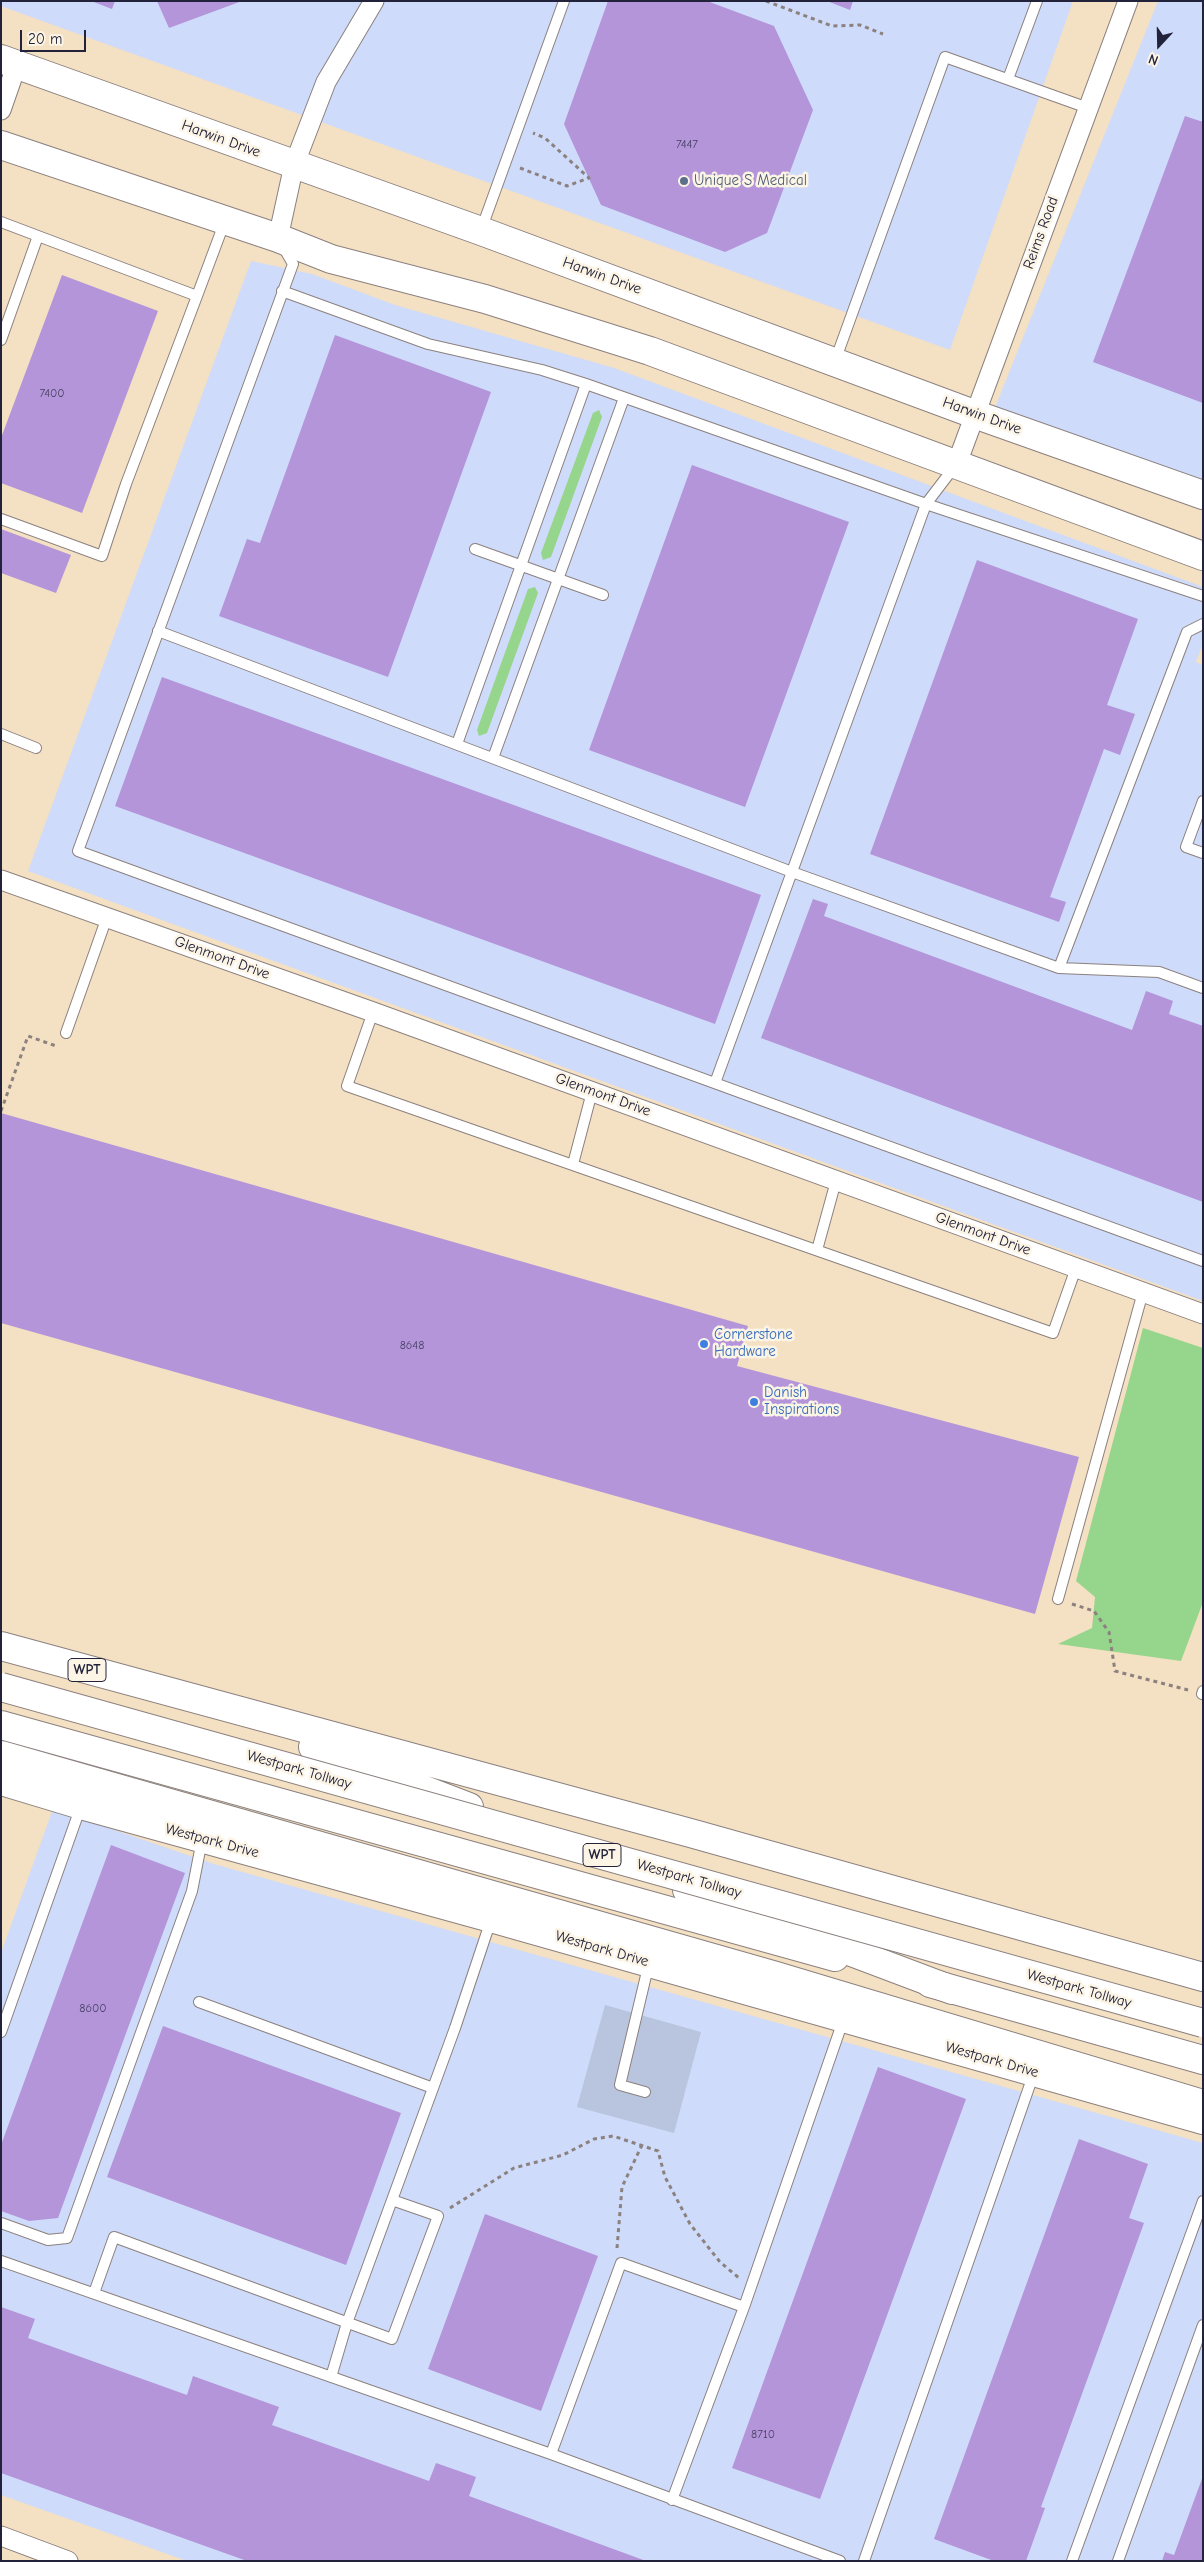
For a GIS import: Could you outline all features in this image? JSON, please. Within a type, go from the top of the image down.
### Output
[{"type":"main road","name":"Harwin Drive","points":[[9,62],[481,231],[974,414],[1203,495]]},
{"type":"main road","points":[[1,145],[278,238],[331,259],[485,299],[650,351],[1203,556]]},
{"type":"main road","name":"WPT","points":[[1,1646],[694,1834],[1203,1977]]},
{"type":"main road","name":"Westpark Tollway","points":[[1,1687],[1203,2023]]},
{"type":"main road","points":[[173,1694],[952,1990]]},
{"type":"main road","points":[[1,1725],[1203,2060]]},
{"type":"main road","points":[[1,1755],[646,1941],[776,1976],[1203,2104]]},
{"type":"main road","name":"Westpark Drive","points":[[1,1780],[81,1805],[649,1962],[1203,2120]]},
{"type":"street","points":[[278,238],[294,165],[326,82],[374,1]]},
{"type":"street","name":"Reims Road","points":[[956,466],[1128,1]]},
{"type":"street","points":[[1,110],[9,62]]},
{"type":"street","name":"Glenmont Drive","points":[[1,880],[373,1012],[1203,1314]]},
{"type":"street","points":[[1,2536],[68,2561]]},
{"type":"lane","points":[[481,231],[564,1]]},
{"type":"lane","points":[[1008,79],[1038,1]]},
{"type":"lane","points":[[834,362],[945,56],[1088,108]]},
{"type":"lane","points":[[1,518],[102,556],[126,484],[225,220]]},
{"type":"lane","points":[[1,222],[197,296]]},
{"type":"lane","points":[[1,340],[38,236]]},
{"type":"lane","points":[[278,238],[293,264],[78,852],[1203,1260]]},
{"type":"lane","points":[[282,291],[428,344],[542,370],[586,384],[670,412],[926,504],[1203,596]]},
{"type":"lane","points":[[457,744],[586,384]]},
{"type":"lane","points":[[493,758],[624,398]]},
{"type":"lane","points":[[715,1083],[926,504],[956,466]]},
{"type":"lane","points":[[475,549],[603,595]]},
{"type":"lane","points":[[1059,968],[1187,632],[1203,624]]},
{"type":"lane","points":[[158,631],[792,872],[1059,968],[1159,972],[1203,988]]},
{"type":"lane","points":[[1,734],[36,748]]},
{"type":"lane","points":[[1203,802],[1186,847],[1203,853]]},
{"type":"lane","points":[[66,1033],[107,917]]},
{"type":"lane","points":[[373,1012],[348,1086],[1053,1333],[1076,1268]]},
{"type":"lane","points":[[573,1164],[592,1092]]},
{"type":"lane","points":[[817,1250],[836,1180]]},
{"type":"lane","points":[[1058,1600],[1144,1292]]},
{"type":"lane","points":[[1,2032],[81,1805]]},
{"type":"lane","points":[[1,2222],[48,2240],[67,2238],[192,1891],[203,1838]]},
{"type":"lane","points":[[331,2377],[348,2323],[492,1918]]},
{"type":"lane","points":[[644,2092],[620,2085],[649,1962]]},
{"type":"lane","points":[[199,2002],[433,2088]]},
{"type":"lane","points":[[672,2500],[751,2288],[844,2018]]},
{"type":"lane","points":[[864,2561],[1034,2072]]},
{"type":"lane","points":[[94,2293],[114,2237],[392,2339],[438,2216],[392,2200]]},
{"type":"lane","points":[[1072,2561],[1203,2201]]},
{"type":"lane","points":[[1,2261],[551,2454],[840,2561]]},
{"type":"lane","points":[[551,2454],[621,2263],[744,2307]]},
{"type":"lane","points":[[1118,2561],[1203,2325]]},
{"type":"path","points":[[766,1],[832,26],[860,25],[883,34]]},
{"type":"path","points":[[506,161],[515,167],[567,186],[589,178],[545,138],[518,127]]},
{"type":"path","points":[[1,1111],[28,1036],[61,1048],[66,1033]]},
{"type":"path","points":[[1058,1600],[1094,1610],[1109,1632],[1115,1672],[1202,1692]]},
{"type":"path","points":[[438,2216],[514,2168],[563,2156],[594,2139],[613,2136],[658,2151],[665,2177],[690,2224],[720,2262],[751,2288]]},
{"type":"path","points":[[621,2263],[616,2245],[619,2232],[620,2199],[622,2188],[642,2145]]},
{"type":"shaded area","points":[[1,1],[1073,1],[950,350],[1,6]]},
{"type":"shaded area","points":[[1158,1],[1203,1],[1203,482],[994,410]]},
{"type":"shaded area","points":[[251,261],[312,274],[395,305],[614,368],[1203,587],[1203,643],[1196,662],[1203,665],[1203,1301],[28,871]]},
{"type":"shaded area","points":[[53,1809],[214,1864],[1203,2143],[1203,2561],[187,2561],[1,2495],[1,1953]]},
{"type":"shaded area","points":[[605,2005],[701,2032],[674,2133],[577,2107]]},
{"type":"green space","points":[[599,410],[602,417],[551,557],[543,560],[541,553],[593,413]]},
{"type":"green space","points":[[535,587],[538,593],[487,733],[479,736],[477,730],[528,589]]},
{"type":"green space","points":[[1143,1328],[1203,1348],[1203,1602],[1181,1661],[1058,1644],[1092,1628],[1095,1597],[1076,1581]]},
{"type":"building","points":[[91,1],[115,1],[112,9]]},
{"type":"building","points":[[157,1],[242,1],[169,28]]},
{"type":"building","points":[[608,1],[707,1],[774,26],[813,110],[767,233],[725,252],[601,205],[564,124]]},
{"type":"building","points":[[827,1],[853,1],[850,10]]},
{"type":"building","points":[[1185,116],[1203,122],[1203,403],[1093,362]]},
{"type":"building","points":[[62,275],[158,311],[82,513],[1,483],[1,438]]},
{"type":"building","points":[[335,335],[491,392],[388,677],[219,616],[247,539],[260,543]]},
{"type":"building","points":[[692,465],[849,522],[745,807],[589,750]]},
{"type":"building","points":[[1,529],[71,555],[56,593],[1,573]]},
{"type":"building","points":[[977,560],[1138,619],[1107,705],[1135,714],[1120,755],[1104,749],[1050,897],[1066,902],[1059,922],[870,854]]},
{"type":"building","points":[[162,677],[761,895],[715,1024],[115,806]]},
{"type":"building","points":[[813,899],[828,904],[824,916],[1132,1030],[1146,991],[1173,1001],[1169,1014],[1203,1026],[1203,1202],[761,1038]]},
{"type":"building","points":[[1,1113],[748,1326],[737,1366],[1079,1457],[1035,1614],[1,1323]]},
{"type":"building","points":[[111,1845],[185,1873],[58,2218],[29,2221],[1,2211],[1,2145]]},
{"type":"building","points":[[163,2026],[401,2113],[346,2265],[107,2177]]},
{"type":"building","points":[[878,2067],[966,2099],[820,2499],[732,2468]]},
{"type":"building","points":[[1079,2139],[1148,2164],[1129,2218],[1144,2223],[1041,2507],[1045,2508],[1026,2561],[994,2561],[934,2539]]},
{"type":"building","points":[[485,2214],[598,2256],[541,2411],[428,2369]]},
{"type":"building","points":[[1,2307],[35,2319],[28,2338],[187,2395],[193,2376],[279,2407],[272,2425],[429,2481],[436,2463],[476,2477],[469,2496],[646,2561],[247,2561],[1,2473]]},
{"type":"building","points":[[1203,2476],[1203,2561],[1162,2561],[1165,2552],[1174,2555]]},
{"type":"place","name":"Unique S Medical","points":[[684,181]]},
{"type":"place","name":"Cornerstone Hardware","points":[[704,1344]]},
{"type":"place","name":"Danish Inspirations","points":[[754,1402]]}]
